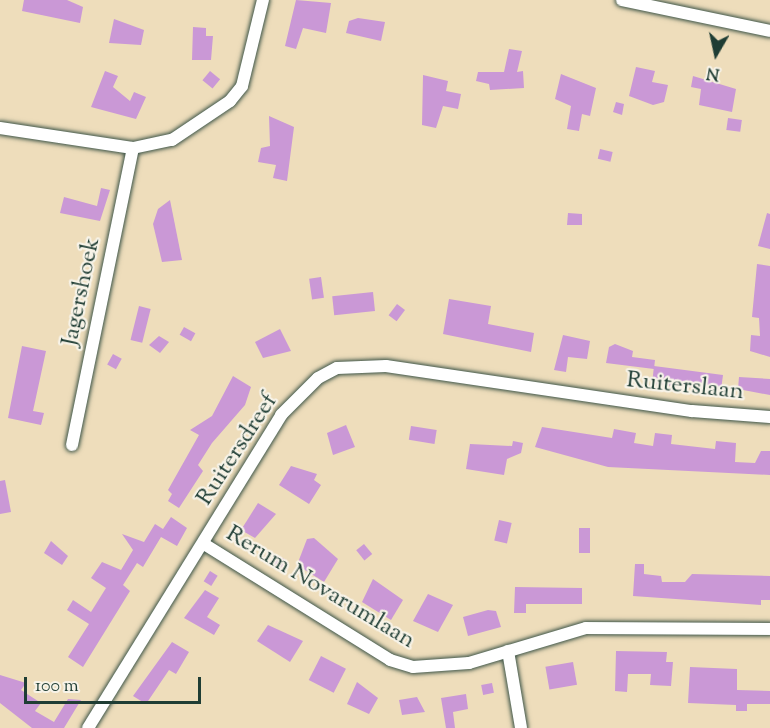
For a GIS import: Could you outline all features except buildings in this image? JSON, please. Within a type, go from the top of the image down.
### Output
[{"type":"street","points":[[0,128],[133,148],[172,140],[230,101],[248,73],[263,0]]},
{"type":"street","points":[[622,0],[770,31]]},
{"type":"street","name":"Jagershoek","points":[[72,445],[133,148]]},
{"type":"street","name":"Ruitersdreef","points":[[88,728],[204,544],[281,415],[318,378],[337,368],[386,366],[595,398]]},
{"type":"street","name":"Ruiterslaan","points":[[595,398],[770,417]]},
{"type":"street","name":"Rerum Novarumlaan","points":[[204,544],[390,660],[435,668],[508,651],[586,628],[620,625],[770,629]]},
{"type":"street","points":[[508,651],[521,728]]}]
